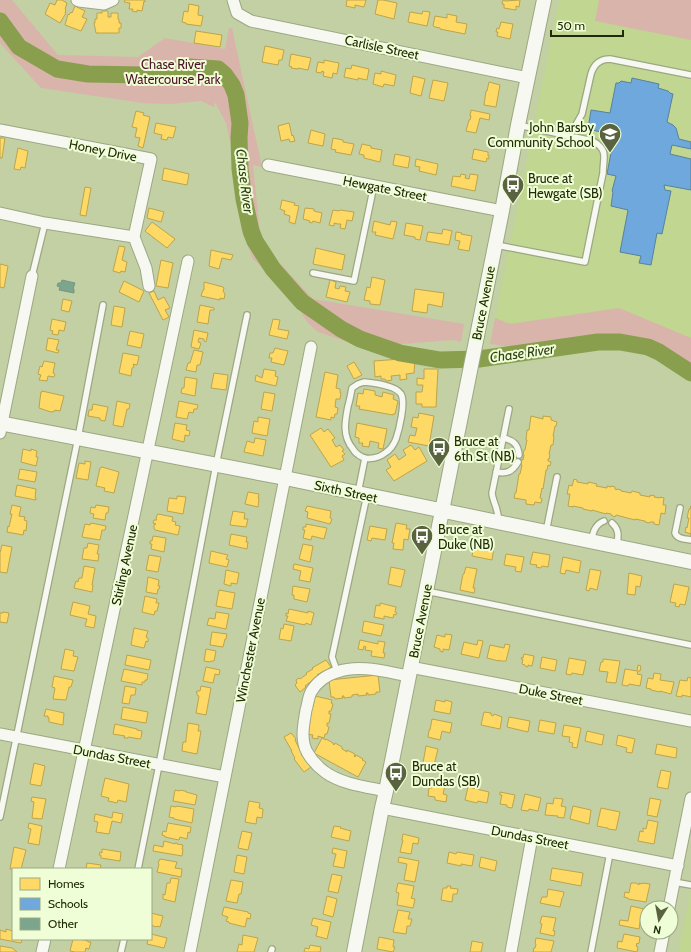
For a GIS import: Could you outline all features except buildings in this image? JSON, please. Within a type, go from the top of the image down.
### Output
[{"type":"street","points":[[77,0],[104,4],[113,0]]},
{"type":"street","name":"Carlisle Street","points":[[233,0],[237,13],[251,20],[528,78]]},
{"type":"street","name":"Bruce Avenue","points":[[354,952],[544,0]]},
{"type":"street","name":"Honey Drive","points":[[0,130],[151,158],[134,237]]},
{"type":"street","name":"Hewgate Street","points":[[268,165],[502,211]]},
{"type":"street","points":[[0,213],[45,223],[134,237],[146,268],[149,286]]},
{"type":"street","name":"Stirling Avenue","points":[[59,868],[188,261]]},
{"type":"street","points":[[1,426],[32,276]]},
{"type":"street","name":"Winchester Avenue","points":[[190,952],[311,347]]},
{"type":"street","name":"Sixth Street","points":[[1,426],[78,438],[285,478],[691,562]]},
{"type":"street","name":"Bruce Avenue","points":[[386,791],[358,786],[336,778],[326,773],[316,764],[306,752],[303,740],[303,728],[308,699],[311,692],[326,676],[337,671],[351,668],[368,668],[410,672]]},
{"type":"street","name":"Duke Street","points":[[410,672],[691,721]]},
{"type":"street","name":"Dundas Street","points":[[0,734],[225,777]]},
{"type":"street","points":[[671,900],[691,798]]},
{"type":"street","name":"Dundas Street","points":[[382,808],[678,866]]},
{"type":"street","points":[[510,952],[532,837]]},
{"type":"street","points":[[42,952],[45,940]]},
{"type":"street","points":[[660,952],[662,940]]},
{"type":"lane","points":[[570,136],[582,114],[591,74],[599,61],[610,59],[691,75]]},
{"type":"lane","points":[[495,245],[585,262],[603,173],[603,150],[593,141],[518,125]]},
{"type":"lane","points":[[313,273],[354,281],[374,186]]},
{"type":"lane","points":[[32,276],[45,223]]},
{"type":"lane","points":[[0,817],[78,438],[103,305]]},
{"type":"lane","points":[[138,868],[216,465],[247,315]]},
{"type":"lane","points":[[364,382],[396,389],[404,401],[396,439],[389,450],[378,457],[369,459],[365,458],[359,456],[350,447],[345,434],[345,422],[352,388],[364,382]]},
{"type":"lane","points":[[498,522],[499,515],[492,498],[492,493],[509,408]]},
{"type":"lane","points":[[503,438],[510,439],[515,443],[518,447],[519,455]]},
{"type":"lane","points":[[337,671],[332,657],[363,494],[365,458]]},
{"type":"lane","points":[[496,472],[508,472],[512,470],[518,462]]},
{"type":"lane","points":[[546,532],[557,477]]},
{"type":"lane","points":[[680,508],[675,533],[676,536],[691,540]]},
{"type":"lane","points":[[591,541],[596,526],[604,521]]},
{"type":"lane","points":[[612,523],[618,530],[617,546]]},
{"type":"lane","points":[[425,591],[691,645]]},
{"type":"lane","points":[[591,952],[610,853]]},
{"type":"lane","points":[[674,882],[691,885]]},
{"type":"lane","points":[[121,952],[124,940]]},
{"type":"shaded area","name":"John Barsby Community School","points":[[559,0],[691,0],[691,338],[619,309],[510,324],[495,318]]},
{"type":"shaded area","points":[[691,888],[691,952],[678,952]]},
{"type":"green space","name":"Chase River Watercourse Park","points":[[0,0],[12,0],[58,55],[138,57],[165,38],[225,49],[229,28],[232,28],[262,167],[253,165],[261,243],[313,299],[464,324],[461,342],[453,340],[363,347],[318,332],[308,323],[283,286],[253,259],[241,228],[235,161],[226,123],[215,102],[214,107],[201,101],[170,104],[143,103],[41,88],[0,43]]},
{"type":"green space","points":[[599,0],[691,0],[691,40],[595,21]]},
{"type":"green space","points":[[619,308],[691,338],[691,379],[674,364],[659,354],[634,344],[610,337],[602,336],[581,338],[544,349],[517,348],[490,344],[495,318],[510,324]]},
{"type":"waterway","name":"Chase River","points":[[0,21],[19,47],[57,69],[88,74],[144,75],[189,67],[218,69],[225,75],[232,85],[236,95],[240,123],[240,169],[244,199],[251,231],[255,241],[273,269],[302,302],[341,329],[360,339],[400,353],[440,360],[479,359],[598,342],[620,342],[648,347],[659,352],[691,373]]},
{"type":"place","name":"John Barsby Community School","points":[[610,154]]},
{"type":"place","name":"Bruce at Hewgate (SB)","points":[[513,204]]},
{"type":"place","name":"Bruce at 6th St (NB)","points":[[439,468]]},
{"type":"place","name":"Bruce at Duke (NB)","points":[[422,556]]},
{"type":"place","name":"Bruce at Dundas (SB)","points":[[396,792]]}]
